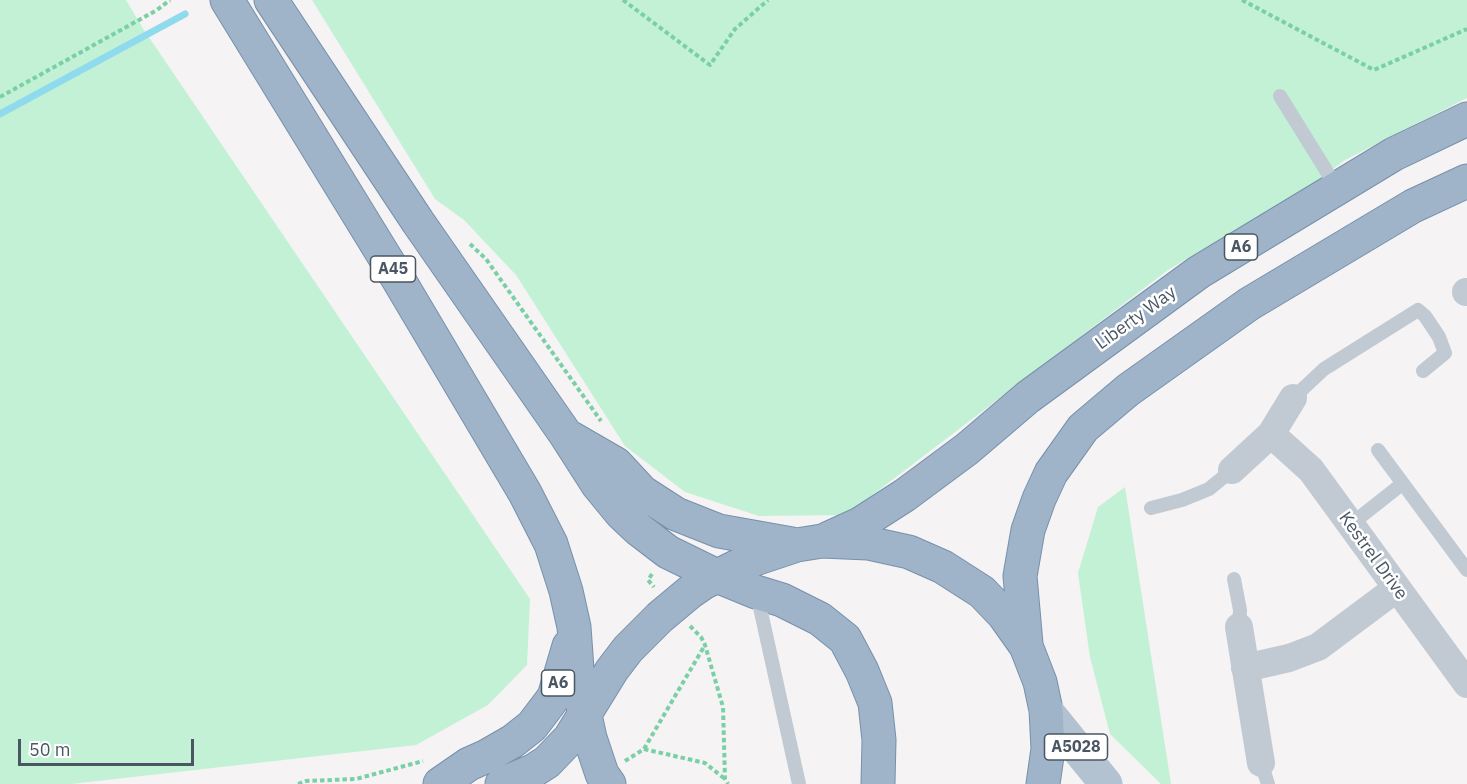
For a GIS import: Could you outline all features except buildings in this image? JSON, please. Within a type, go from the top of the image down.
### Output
[{"type":"highway","name":"A45","points":[[227,0],[397,277],[525,493],[551,544],[566,591],[574,627],[578,683],[585,713]]},
{"type":"highway","name":"A45","points":[[271,0],[418,222],[566,435],[598,485],[621,513],[668,552],[717,576]]},
{"type":"highway","name":"Liberty Way","points":[[585,713],[628,649],[660,617],[703,583],[746,562],[809,543],[860,524],[967,449],[1028,397],[1199,272],[1394,154],[1467,118]]},
{"type":"highway","points":[[1026,646],[1020,576],[1028,530],[1051,474],[1083,428],[1128,390],[1249,304],[1413,206],[1467,180]]},
{"type":"highway","name":"A45","points":[[566,435],[616,464],[642,492],[676,514],[719,531],[809,543]]},
{"type":"highway","points":[[809,543],[868,543],[909,552],[943,567],[982,592],[1004,615],[1026,646],[1040,682],[1046,711],[1048,749],[1043,784]]},
{"type":"highway","points":[[717,576],[782,600],[820,619],[845,639],[862,671],[875,703],[879,740],[878,784]]},
{"type":"highway","name":"A6","points":[[433,772],[469,764],[487,756],[513,741],[532,726],[554,697],[574,627]]},
{"type":"highway","name":"A6","points":[[502,784],[533,771],[547,762],[570,738],[585,713]]},
{"type":"highway","points":[[585,713],[590,738],[602,774],[617,772]]},
{"type":"highway","points":[[857,784],[879,740]]},
{"type":"main road","name":"A5028","points":[[1046,711],[1106,784]]},
{"type":"street","points":[[1232,470],[1271,434],[1293,398]]},
{"type":"street","name":"Kestrel Drive","points":[[1271,434],[1311,470],[1467,684]]},
{"type":"street","points":[[1245,669],[1289,658],[1318,647],[1396,588]]},
{"type":"street","points":[[1239,627],[1264,773]]},
{"type":"lane","points":[[1280,96],[1337,188]]},
{"type":"lane","points":[[1293,398],[1324,369],[1418,310],[1425,316],[1439,337],[1445,353],[1423,371]]},
{"type":"lane","points":[[1378,450],[1467,570]]},
{"type":"lane","points":[[1151,508],[1182,500],[1209,489],[1232,470]]},
{"type":"lane","points":[[1350,525],[1402,484]]},
{"type":"lane","points":[[1234,579],[1240,610],[1239,627]]},
{"type":"lane","points":[[756,592],[799,784]]},
{"type":"path","points":[[0,97],[157,10],[170,0]]},
{"type":"path","points":[[623,0],[710,65],[735,29],[768,0]]},
{"type":"path","points":[[1242,0],[1374,70],[1467,29]]},
{"type":"path","points":[[469,243],[486,259],[606,429]]},
{"type":"path","points":[[654,572],[648,580],[657,590]]},
{"type":"path","points":[[693,629],[705,645],[723,707],[727,782]]},
{"type":"path","points":[[617,772],[644,750],[705,645]]},
{"type":"path","points":[[644,750],[705,763],[727,782]]},
{"type":"path","points":[[298,784],[356,779],[405,768],[433,772]]},
{"type":"green space","points":[[0,0],[126,0],[142,27],[530,599],[527,665],[488,705],[416,745],[71,784],[0,784]]},
{"type":"green space","points":[[312,0],[1467,0],[1467,98],[1345,160],[1311,185],[1168,270],[846,515],[759,516],[685,492],[625,446],[516,275],[464,220],[435,199]]},
{"type":"green space","points":[[1125,487],[1171,784],[1161,784],[1110,734],[1090,657],[1078,573],[1098,507]]},
{"type":"waterway","points":[[0,114],[185,14]]}]
